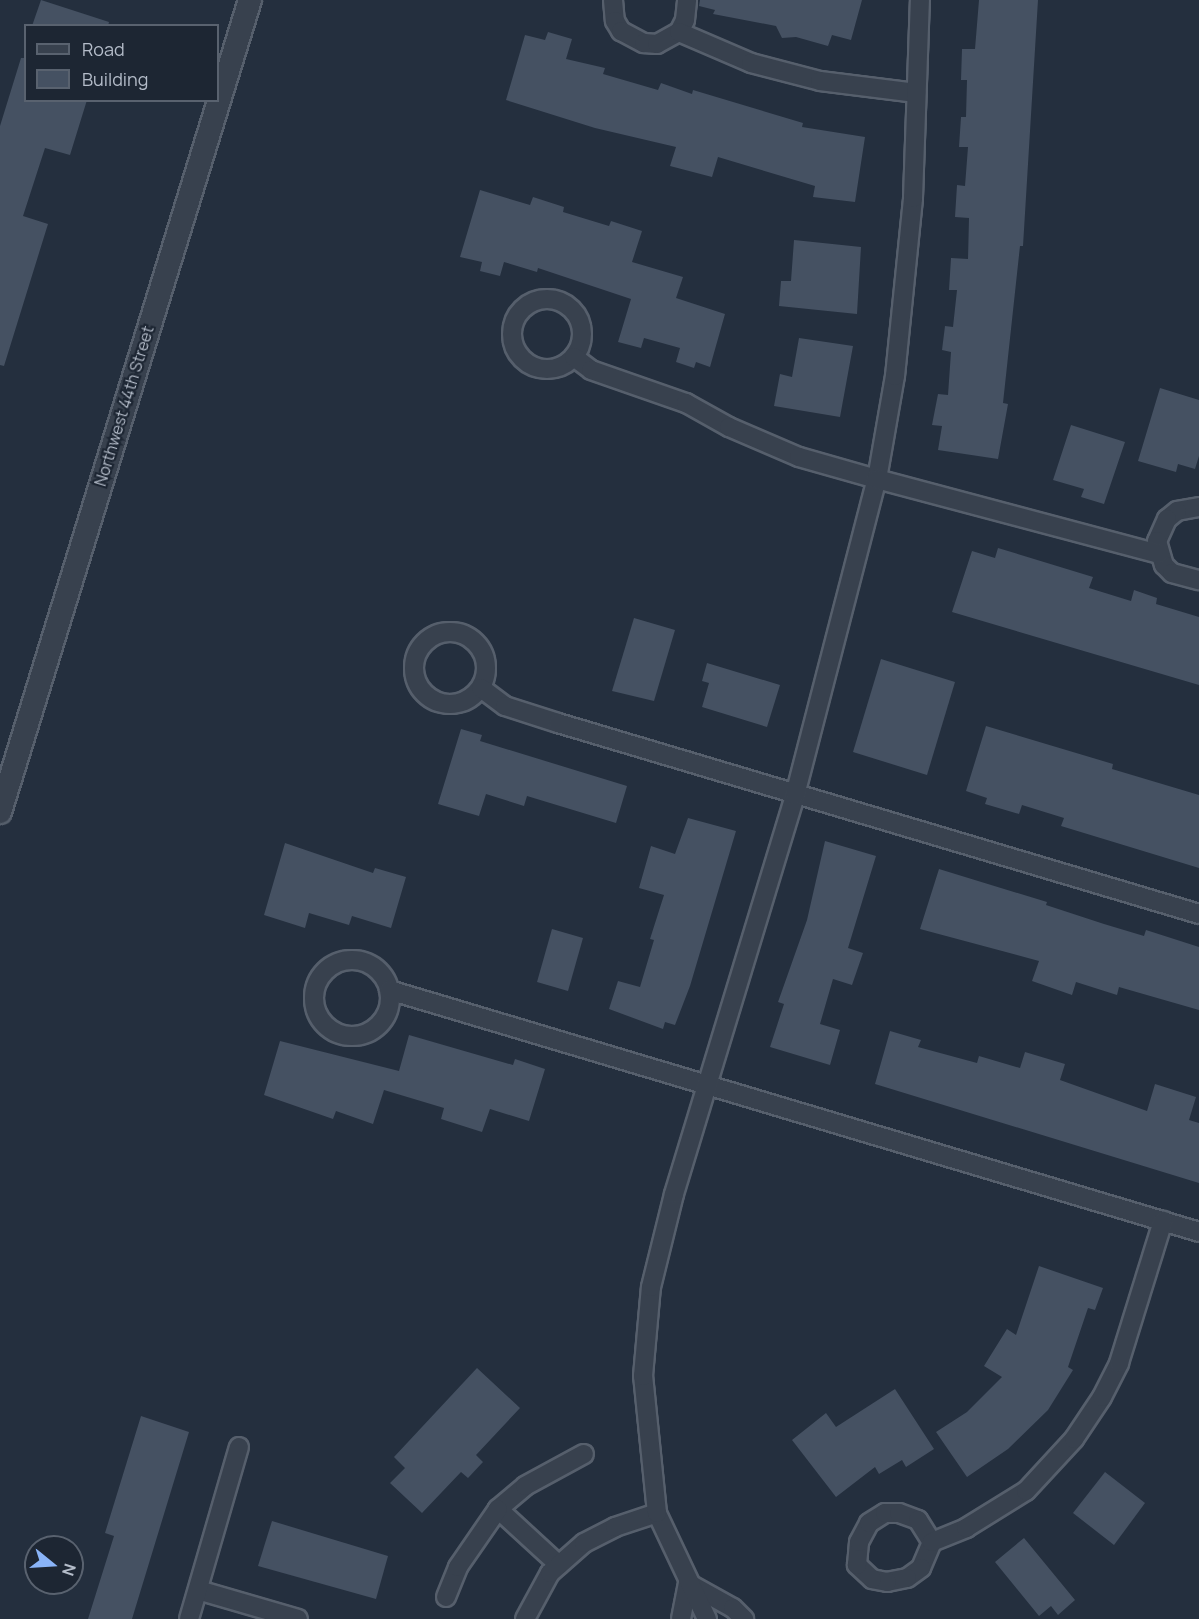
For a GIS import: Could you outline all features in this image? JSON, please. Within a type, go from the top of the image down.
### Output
[{"type":"street","name":"Northwest 44th Street","points":[[219,101],[250,0]]},
{"type":"street","points":[[613,0],[615,21],[632,39],[657,44],[679,32],[685,20],[687,0]]},
{"type":"street","points":[[707,1619],[688,1583],[657,1513],[643,1376],[651,1287],[707,1085],[795,795],[877,479],[895,376],[913,198],[920,0]]},
{"type":"street","points":[[679,32],[751,63],[820,81],[916,93]]},
{"type":"street","name":"Northwest 44th Street","points":[[0,812],[219,102]]},
{"type":"street","points":[[574,357],[591,370],[686,403],[729,427],[799,457],[1159,554]]},
{"type":"street","points":[[1199,507],[1176,511],[1167,519],[1160,529],[1159,554],[1172,573],[1199,580]]},
{"type":"street","points":[[447,632],[469,637],[484,654],[485,677],[481,688],[461,703],[436,702],[418,685],[414,673],[419,650],[426,640],[447,632]]},
{"type":"street","points":[[481,688],[505,706],[795,795],[1199,914]]},
{"type":"street","points":[[389,990],[386,1014],[379,1024],[357,1035],[345,1035],[324,1023],[314,1001],[321,977],[329,967],[347,961],[365,962],[376,968],[389,990],[1199,1232]]},
{"type":"street","points":[[932,1542],[966,1528],[1026,1491],[1074,1439],[1119,1363],[1163,1221]]},
{"type":"street","points":[[189,1619],[239,1447]]},
{"type":"street","points":[[446,1597],[458,1567],[498,1509],[525,1486],[584,1454]]},
{"type":"street","points":[[498,1509],[559,1565]]},
{"type":"street","points":[[525,1619],[550,1573],[584,1543],[615,1527],[657,1513]]},
{"type":"street","points":[[681,1619],[688,1583]]},
{"type":"street","points":[[688,1583],[733,1608],[744,1619]]},
{"type":"street","points":[[198,1590],[298,1619]]},
{"type":"building","points":[[41,0],[109,22],[108,24],[33,24]]},
{"type":"building","points":[[700,0],[862,0],[851,40],[832,35],[828,46],[796,37],[782,38],[776,26],[713,14],[715,10],[699,6]]},
{"type":"building","points":[[979,0],[1038,0],[1023,246],[1020,246],[1003,403],[1008,404],[998,459],[938,450],[942,426],[932,425],[938,394],[948,395],[951,352],[942,350],[945,326],[953,327],[957,290],[949,290],[951,258],[968,259],[969,218],[955,217],[957,185],[965,186],[968,147],[959,147],[961,117],[966,117],[967,80],[961,80],[962,49],[975,49]]},
{"type":"building","points":[[548,32],[572,39],[566,59],[605,68],[603,74],[658,90],[661,83],[692,94],[693,90],[803,123],[802,127],[865,137],[855,202],[813,197],[815,186],[718,157],[712,177],[670,166],[676,147],[595,128],[506,100],[525,35],[545,40]]},
{"type":"building","points":[[21,58],[24,58],[24,102],[86,102],[70,155],[45,148],[23,216],[48,224],[4,366],[0,365],[0,126]]},
{"type":"building","points":[[480,190],[530,205],[533,197],[564,207],[563,212],[609,226],[611,221],[642,231],[632,262],[683,277],[676,298],[725,314],[710,367],[696,362],[694,368],[676,362],[680,348],[644,338],[641,348],[618,342],[631,299],[538,268],[537,272],[504,262],[500,276],[480,271],[482,262],[460,257]]},
{"type":"building","points":[[794,240],[861,247],[857,314],[779,306],[781,281],[791,281]]},
{"type":"building","points":[[799,338],[853,346],[840,417],[774,406],[780,374],[792,377]]},
{"type":"building","points":[[1160,388],[1199,400],[1199,456],[1195,469],[1178,464],[1176,472],[1138,461]]},
{"type":"building","points":[[1071,425],[1125,442],[1104,504],[1081,497],[1084,489],[1053,480]]},
{"type":"building","points":[[998,548],[1093,577],[1089,588],[1131,601],[1134,590],[1157,598],[1156,604],[1199,617],[1199,685],[952,612],[972,551],[995,558]]},
{"type":"building","points":[[634,618],[675,630],[654,701],[612,691]]},
{"type":"building","points":[[881,659],[955,682],[927,775],[853,752]]},
{"type":"building","points":[[707,663],[780,685],[767,727],[702,707],[709,683],[702,681]]},
{"type":"building","points":[[986,726],[1113,764],[1112,769],[1199,795],[1199,868],[1061,826],[1064,818],[1022,805],[1019,814],[985,804],[987,798],[966,791]]},
{"type":"building","points":[[461,729],[482,735],[480,741],[627,786],[616,823],[527,796],[524,806],[486,794],[479,816],[438,804]]},
{"type":"building","points":[[688,818],[736,831],[690,986],[675,1025],[665,1022],[663,1029],[609,1009],[618,981],[640,987],[654,940],[650,939],[664,895],[639,888],[651,846],[675,854]]},
{"type":"building","points":[[825,841],[876,856],[848,948],[863,953],[852,985],[833,979],[820,1024],[840,1030],[830,1065],[770,1047],[784,1004],[778,1002],[807,920]]},
{"type":"building","points":[[285,843],[373,873],[375,868],[406,877],[391,928],[352,916],[349,925],[309,913],[305,928],[264,915]]},
{"type":"building","points":[[939,869],[1047,902],[1046,905],[1144,936],[1146,930],[1199,947],[1199,1010],[1119,987],[1117,995],[1076,982],[1072,995],[1032,981],[1039,961],[920,929]]},
{"type":"building","points":[[552,929],[583,938],[568,991],[537,982]]},
{"type":"building","points":[[890,1031],[921,1040],[918,1047],[977,1063],[979,1056],[1020,1068],[1025,1052],[1065,1064],[1060,1080],[1147,1111],[1155,1084],[1196,1097],[1189,1120],[1199,1123],[1199,1183],[875,1084]]},
{"type":"building","points":[[409,1035],[513,1065],[515,1059],[545,1069],[529,1121],[490,1109],[482,1132],[441,1119],[444,1108],[384,1090],[373,1124],[336,1111],[333,1119],[264,1095],[280,1041],[399,1071]]},
{"type":"building","points":[[1039,1266],[1103,1288],[1095,1310],[1088,1308],[1068,1367],[1073,1370],[1048,1410],[1008,1449],[967,1477],[936,1432],[967,1412],[1002,1377],[984,1366],[1007,1329],[1016,1335]]},
{"type":"building","points":[[477,1368],[520,1408],[476,1455],[483,1462],[468,1478],[461,1472],[422,1513],[390,1483],[405,1468],[394,1457]]},
{"type":"building","points":[[895,1389],[934,1449],[906,1467],[902,1460],[879,1474],[875,1467],[836,1497],[792,1440],[826,1413],[836,1427]]},
{"type":"building","points":[[141,1416],[189,1432],[132,1619],[88,1619],[114,1536],[105,1533]]},
{"type":"building","points":[[1105,1472],[1145,1503],[1114,1545],[1073,1513]]},
{"type":"building","points":[[272,1521],[388,1556],[376,1599],[258,1566]]},
{"type":"building","points":[[1024,1538],[1075,1600],[1058,1615],[1051,1606],[1039,1616],[995,1562]]}]
